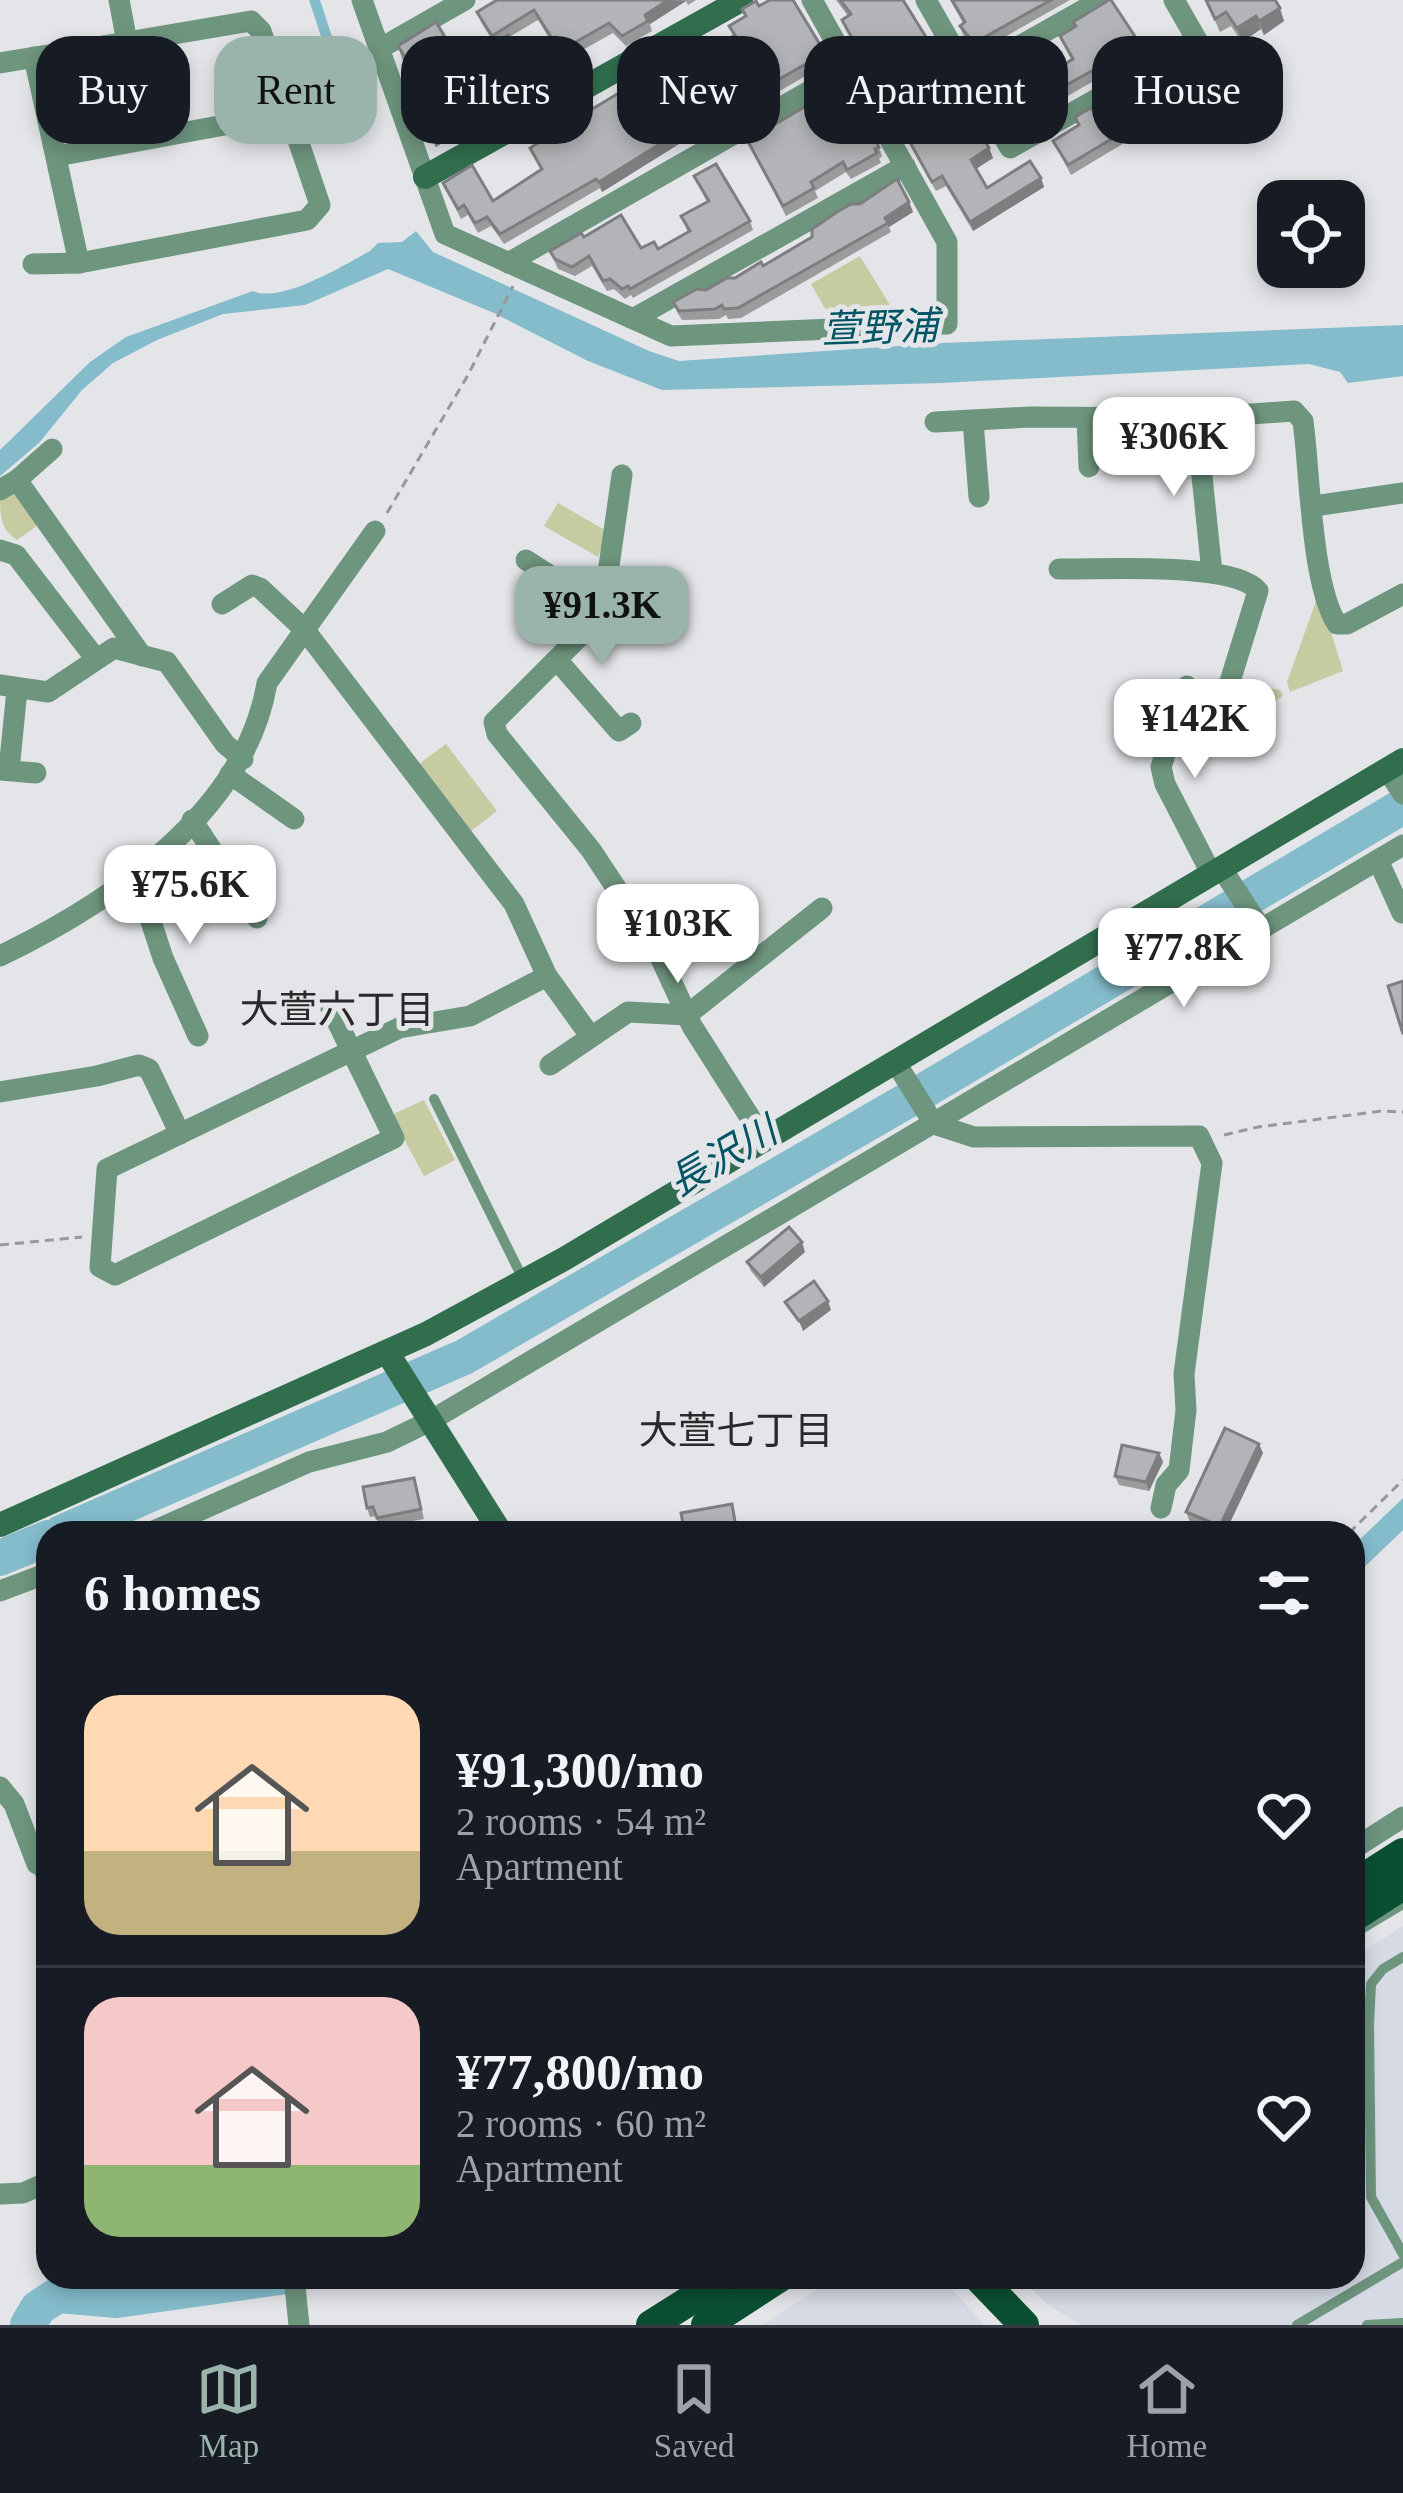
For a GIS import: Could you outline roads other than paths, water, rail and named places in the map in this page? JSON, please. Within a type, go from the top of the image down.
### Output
[{"type":"main road","points":[[1365,1877],[1403,1853]]},
{"type":"main road","points":[[1365,1909],[1403,1885]]},
{"type":"main road","points":[[651,2325],[702,2289]]},
{"type":"main road","points":[[706,2325],[762,2289]]},
{"type":"main road","points":[[990,2289],[1024,2325]]},
{"type":"street","points":[[119,0],[126,36]]},
{"type":"street","points":[[362,0],[446,234],[512,272],[671,337],[947,325],[947,242],[893,144]]},
{"type":"street","points":[[379,49],[465,0]]},
{"type":"street","points":[[425,177],[741,0]]},
{"type":"street","points":[[812,0],[832,36]]},
{"type":"street","points":[[926,0],[946,36]]},
{"type":"street","points":[[1037,36],[1101,0]]},
{"type":"street","points":[[1068,115],[1198,42],[1174,0]]},
{"type":"street","points":[[162,36],[251,21],[263,36]]},
{"type":"street","points":[[0,63],[34,57],[79,263]]},
{"type":"street","points":[[512,272],[804,96]]},
{"type":"street","points":[[57,156],[214,127]]},
{"type":"street","points":[[33,264],[79,263],[308,220],[320,206],[299,144]]},
{"type":"street","points":[[633,319],[905,166]]},
{"type":"street","points":[[935,422],[1196,418],[1294,411],[1304,421],[1317,564],[1337,624],[1347,624],[1403,594]]},
{"type":"street","points":[[1087,418],[1089,467]]},
{"type":"street","points":[[1196,418],[1212,573]]},
{"type":"street","points":[[973,421],[979,497]]},
{"type":"street","points":[[52,449],[9,485],[142,656]]},
{"type":"street","points":[[622,475],[608,573],[586,630],[494,722],[496,734],[591,850],[656,948],[687,1015],[765,1141]]},
{"type":"street","points":[[1314,506],[1403,493]]},
{"type":"street","points":[[0,956],[57,928],[136,876],[192,820],[236,767],[267,683],[375,531]]},
{"type":"street","points":[[0,550],[16,554],[96,659]]},
{"type":"street","points":[[526,560],[596,605]]},
{"type":"street","points":[[1059,569],[1212,573],[1252,583],[1258,591],[1228,688],[1194,689],[1161,767],[1165,784],[1220,874],[1259,927]]},
{"type":"street","points":[[222,604],[252,586],[260,588],[304,629],[514,904],[547,976],[591,1037]]},
{"type":"street","points":[[36,772],[5,770],[8,687],[48,692],[114,648],[167,662],[236,767],[294,819]]},
{"type":"street","points":[[557,660],[619,731],[631,723]]},
{"type":"street","points":[[0,1525],[390,1358],[899,1068],[1220,874],[1396,776]]},
{"type":"street","points":[[192,820],[257,918]]},
{"type":"street","points":[[176,1521],[309,1462],[387,1442],[1403,844]]},
{"type":"street","points":[[1378,860],[1402,913]]},
{"type":"street","points":[[136,876],[163,958],[198,1036]]},
{"type":"street","points":[[550,1065],[628,1012],[687,1015],[822,908]]},
{"type":"street","points":[[331,1010],[351,1050],[394,1138],[115,1275],[100,1267],[107,1169],[351,1050],[399,1028],[470,1016],[547,976]]},
{"type":"street","points":[[0,1092],[139,1065],[149,1070],[180,1134]]},
{"type":"street","points":[[899,1068],[932,1121],[974,1137],[1198,1136],[1212,1162],[1191,1309],[1179,1470],[1166,1485],[1162,1508]]},
{"type":"street","points":[[390,1358],[494,1521]]},
{"type":"street","points":[[0,1591],[36,1578]]},
{"type":"street","points":[[0,1787],[36,1849]]},
{"type":"street","points":[[1365,1841],[1403,1817]]},
{"type":"street","points":[[0,2194],[36,2187]]},
{"type":"street","points":[[296,2289],[299,2325]]},
{"type":"lane","points":[[434,1100],[524,1281]]},
{"type":"lane","points":[[1365,1927],[1403,1904]]},
{"type":"lane","points":[[1365,2282],[1403,2258],[1371,2197],[1369,2025],[1371,1984],[1383,1969],[1403,1957]]},
{"type":"lane","points":[[1297,2325],[1354,2289]]},
{"type":"lane","points":[[1367,2325],[1403,2324]]},
{"type":"water","points":[[309,0],[320,0],[332,36],[321,36]]},
{"type":"water","points":[[416,231],[433,252],[679,361],[943,343],[1403,325],[1403,376],[1348,383],[1340,372],[1309,364],[941,383],[662,390],[388,269],[305,305],[223,314],[113,363],[82,390],[39,443],[0,476],[0,450],[90,362],[126,337],[253,291],[265,294],[295,288],[345,265],[378,243],[402,242]]},
{"type":"water","points":[[1403,1498],[1403,1530],[1365,1566],[1365,1534]]},
{"type":"waterway","name":"長沢川","points":[[88,1521],[464,1357],[1403,806]]},
{"type":"waterway","name":"長沢川","points":[[0,1558],[36,1543]]},
{"type":"waterway","points":[[28,2325],[38,2308],[58,2295],[117,2300],[195,2289]]},
{"type":"district","name":"大萱六丁目","points":[[337,1009]]},
{"type":"district","name":"大萱七丁目","points":[[736,1430]]},
{"type":"water label","name":"萱野浦","points":[[880,327]]}]
